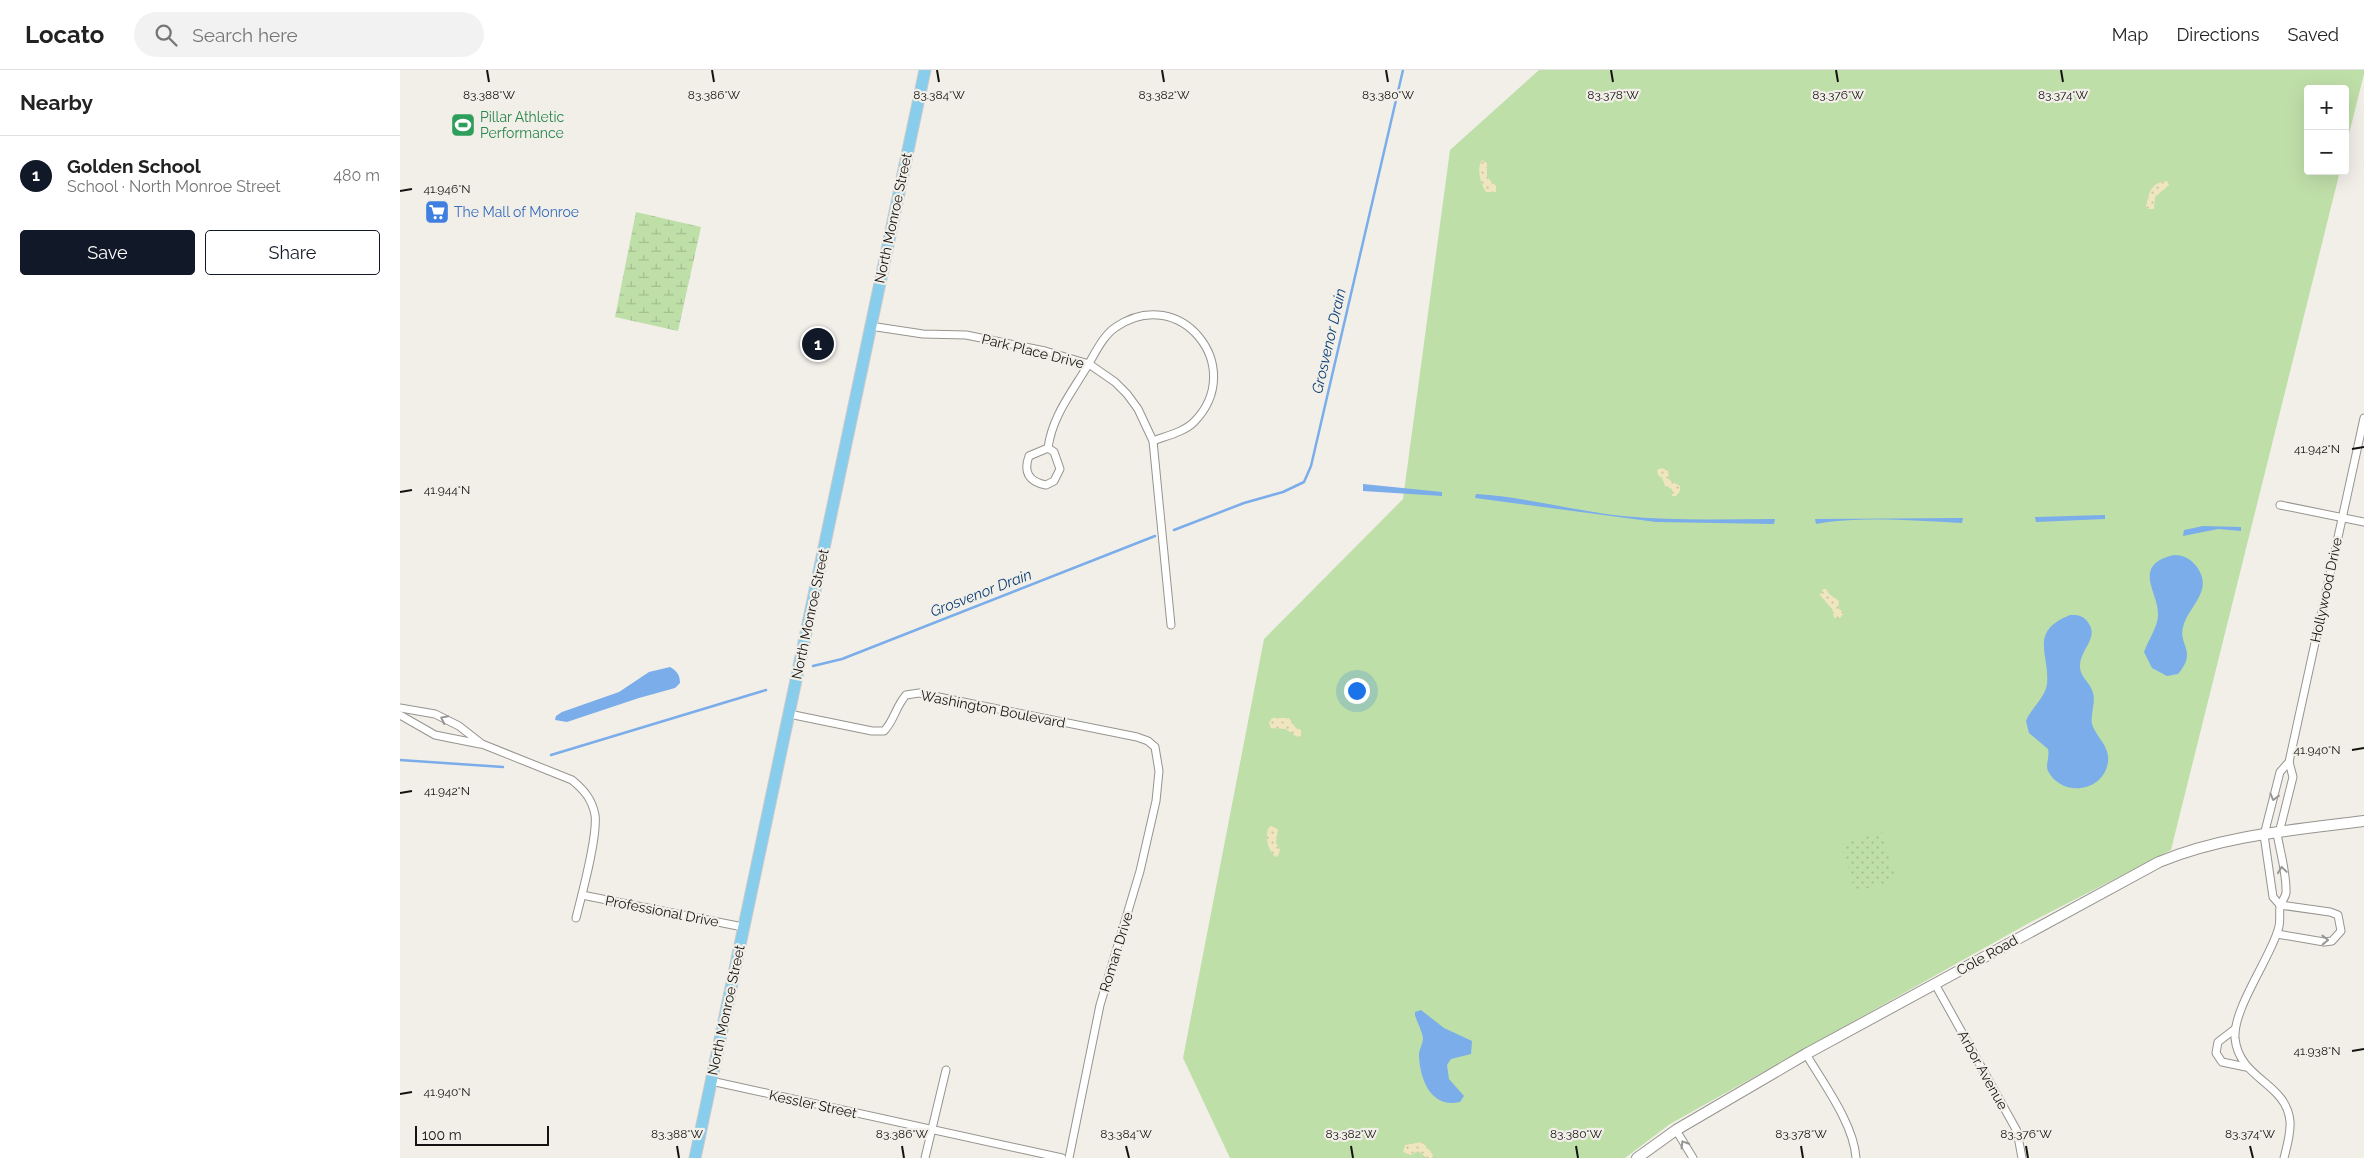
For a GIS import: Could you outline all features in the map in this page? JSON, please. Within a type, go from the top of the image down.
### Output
[{"type":"main road","name":"North Monroe Street","points":[[695,1158],[924,70]]},
{"type":"street","points":[[1048,448],[1050,430],[1058,414],[1114,328],[1138,317],[1166,316],[1191,326],[1201,338],[1214,365],[1213,387],[1206,406],[1194,423],[1153,441]]},
{"type":"street","name":"Park Place Drive","points":[[870,326],[923,334],[966,335],[1045,351],[1089,364],[1115,382],[1138,409],[1153,441],[1171,625]]},
{"type":"street","name":"Hollywood Drive","points":[[2278,833],[2293,777],[2289,762],[2364,418]]},
{"type":"street","points":[[1048,448],[1054,452],[1060,469],[1054,481],[1046,485],[1032,481],[1027,474],[1026,465],[1029,456],[1048,448]]},
{"type":"street","points":[[2280,505],[2364,522]]},
{"type":"street","name":"Washington Boulevard","points":[[789,714],[872,732],[884,731],[890,725],[899,703],[906,695],[919,693],[1137,737],[1148,741],[1155,747]]},
{"type":"street","points":[[400,708],[435,714],[459,726],[482,744]]},
{"type":"street","points":[[400,715],[435,735],[482,744],[572,780],[590,798],[595,816],[594,833],[576,918]]},
{"type":"street","name":"Roman Drive","points":[[1068,1158],[1100,1005],[1140,871],[1156,801],[1159,772],[1155,747]]},
{"type":"street","name":"Hollywood Drive","points":[[2264,834],[2280,772],[2289,762]]},
{"type":"street","name":"Cole Road","points":[[1637,1158],[1676,1130],[1806,1054],[2159,862],[2204,845],[2264,834],[2364,821]]},
{"type":"street","points":[[2278,833],[2286,895],[2280,905],[2280,920],[2277,934],[2241,1011],[2235,1029],[2237,1047],[2246,1067],[2281,1096],[2288,1111],[2290,1134],[2284,1158]]},
{"type":"street","points":[[2264,834],[2273,897],[2280,905],[2330,912],[2338,915],[2341,931],[2332,941],[2324,942],[2277,934]]},
{"type":"street","name":"Professional Drive","points":[[582,895],[743,927]]},
{"type":"street","name":"Arbor Avenue","points":[[1934,984],[2017,1131],[2021,1141],[2022,1158]]},
{"type":"street","points":[[2235,1029],[2218,1042],[2216,1053],[2222,1062],[2246,1067]]},
{"type":"street","points":[[1806,1054],[1844,1121],[1853,1143],[1856,1158]]},
{"type":"street","points":[[925,1158],[946,1070]]},
{"type":"street","name":"Kessler Street","points":[[711,1082],[1062,1158]]},
{"type":"street","points":[[1676,1130],[1693,1158]]},
{"type":"green space","points":[[1539,70],[2364,70],[2349,134],[2349,85],[2304,85],[2304,175],[2339,175],[2171,850],[2029,923],[1670,1124],[1625,1158],[1230,1158],[1183,1058],[1264,639],[1403,499],[1450,150]]},
{"type":"green space","points":[[636,212],[701,227],[678,331],[615,317]]},
{"type":"green space","points":[[1882,832],[1896,880],[1855,892],[1841,844]]},
{"type":"sand","points":[[1482,160],[1487,163],[1487,177],[1496,186],[1496,192],[1486,192],[1482,185],[1479,167]]},
{"type":"sand","points":[[2167,181],[2169,185],[2155,197],[2154,209],[2148,209],[2146,207],[2151,190],[2157,184]]},
{"type":"sand","points":[[1662,468],[1668,471],[1669,480],[1680,486],[1680,491],[1676,496],[1672,496],[1672,489],[1665,486],[1662,478],[1658,475],[1657,470]]},
{"type":"sand","points":[[1823,589],[1826,589],[1829,594],[1839,601],[1838,608],[1844,613],[1840,618],[1834,618],[1832,609],[1820,595]]},
{"type":"sand","points":[[1272,718],[1289,718],[1295,727],[1301,730],[1301,736],[1297,737],[1286,729],[1271,728],[1269,723]]},
{"type":"sand","points":[[1271,826],[1278,829],[1276,843],[1280,850],[1278,856],[1275,857],[1267,840],[1268,828]]},
{"type":"sand","points":[[1422,1142],[1433,1154],[1432,1158],[1427,1158],[1418,1151],[1411,1155],[1403,1152],[1405,1145]]},
{"type":"water","points":[[1363,484],[1442,492],[1442,496],[1363,491]]},
{"type":"water","points":[[1476,494],[1642,518],[1775,519],[1774,524],[1656,522],[1475,498]]},
{"type":"water","points":[[2105,515],[2105,519],[2036,522],[2035,517]]},
{"type":"water","points":[[1963,518],[1962,523],[1907,520],[1851,520],[1816,524],[1815,519]]},
{"type":"water","points":[[2203,526],[2241,527],[2241,531],[2218,529],[2183,536],[2184,530]]},
{"type":"water","points":[[2174,555],[2187,558],[2192,562],[2202,576],[2203,583],[2199,598],[2183,627],[2182,633],[2187,659],[2178,674],[2167,676],[2152,668],[2144,652],[2158,620],[2150,573],[2153,566],[2161,560]]},
{"type":"water","points":[[2070,615],[2077,615],[2083,618],[2091,627],[2091,638],[2083,655],[2080,670],[2091,687],[2093,694],[2092,724],[2105,746],[2108,756],[2105,772],[2099,780],[2082,788],[2072,788],[2054,780],[2047,769],[2048,749],[2029,733],[2026,721],[2046,689],[2045,636],[2049,629],[2057,622]]},
{"type":"water","points":[[670,667],[679,675],[680,683],[675,688],[567,722],[555,720],[556,716],[562,712],[619,692],[649,672]]},
{"type":"water","points":[[1421,1010],[1444,1028],[1472,1041],[1471,1054],[1451,1059],[1447,1065],[1449,1079],[1464,1096],[1460,1102],[1450,1103],[1441,1101],[1428,1089],[1424,1081],[1419,1053],[1423,1038],[1415,1015],[1415,1012]]},
{"type":"waterway","name":"Grosvenor Drain","points":[[1174,530],[1244,503],[1283,492],[1304,482],[1311,466],[1403,70]]},
{"type":"waterway","name":"Grosvenor Drain","points":[[813,666],[842,659],[1155,536]]},
{"type":"waterway","name":"Grosvenor Drain","points":[[551,755],[766,690]]},
{"type":"waterway","name":"Grosvenor Drain","points":[[400,760],[503,767]]},
{"type":"place","name":"Pillar Athletic Performance","points":[[463,125]]},
{"type":"place","name":"The Mall of Monroe","points":[[437,212]]},
{"type":"place","name":"Golden School","points":[[818,344]]}]
